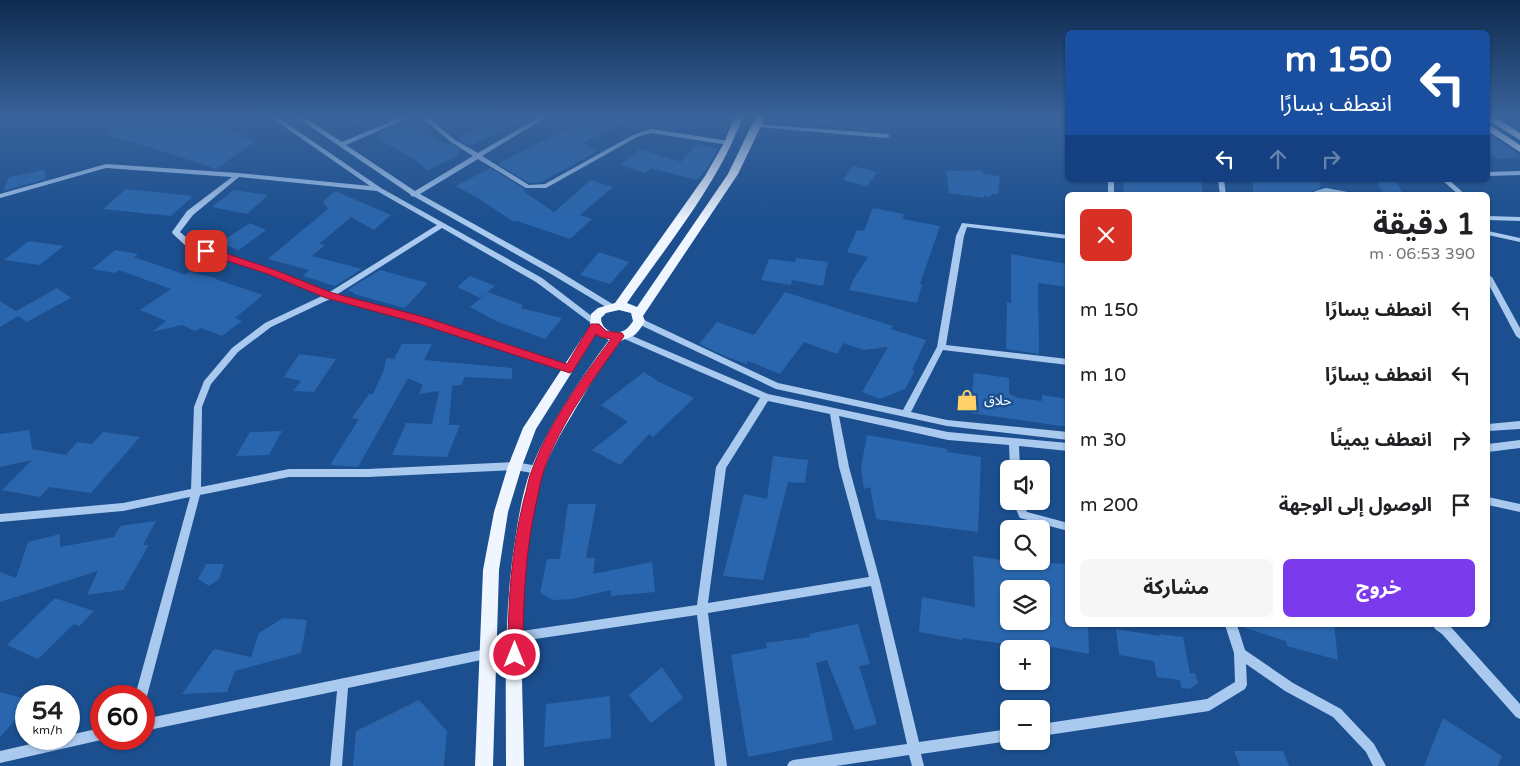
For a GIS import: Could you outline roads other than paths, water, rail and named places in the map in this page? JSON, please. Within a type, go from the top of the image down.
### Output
[{"type":"main road","points":[[615,306],[710,176],[724,152]]},
{"type":"main road","points":[[595,324],[603,334],[621,336],[631,332],[733,174],[743,152]]},
{"type":"main road","points":[[484,766],[486,654],[491,570],[501,512],[522,445],[535,420],[570,369],[603,310],[615,306],[631,308],[639,318]]},
{"type":"main road","points":[[515,766],[516,596],[522,535],[538,470],[558,427],[579,390],[621,336]]},
{"type":"street","points":[[324,152],[379,189],[539,280],[595,324]]},
{"type":"street","points":[[350,152],[415,194],[615,306]]},
{"type":"street","points":[[469,152],[528,187],[546,186],[607,152]]},
{"type":"street","points":[[402,201],[486,152]]},
{"type":"street","points":[[0,196],[106,166],[238,175],[379,189]]},
{"type":"street","points":[[1490,174],[1520,173]]},
{"type":"street","points":[[238,175],[190,213],[176,232],[190,245],[272,272],[329,296],[420,320],[570,369]]},
{"type":"street","points":[[1447,182],[1459,192]]},
{"type":"street","points":[[1317,192],[1326,190],[1337,192]]},
{"type":"street","points":[[1490,218],[1520,219]]},
{"type":"street","points":[[144,685],[196,493],[198,407],[207,383],[235,350],[268,325],[329,296],[442,225]]},
{"type":"street","points":[[905,414],[941,347],[960,236],[965,225],[1065,237]]},
{"type":"street","points":[[1490,234],[1520,240]]},
{"type":"street","points":[[1490,281],[1520,336]]},
{"type":"street","points":[[639,318],[776,386],[947,423],[1065,436]]},
{"type":"street","points":[[621,336],[766,397],[948,436],[1065,447]]},
{"type":"street","points":[[941,347],[1065,362]]},
{"type":"street","points":[[721,766],[702,610],[721,467],[766,397]]},
{"type":"street","points":[[873,420],[876,408]]},
{"type":"street","points":[[834,412],[844,467],[874,581],[918,766]]},
{"type":"street","points":[[1490,428],[1520,425]]},
{"type":"street","points":[[1014,442],[1015,460]]},
{"type":"street","points":[[1490,448],[1520,444]]},
{"type":"street","points":[[0,518],[123,507],[288,473],[368,473],[515,466],[538,470]]},
{"type":"street","points":[[1490,501],[1520,508]]},
{"type":"street","points":[[1022,510],[1024,515],[1065,526]]},
{"type":"street","points":[[515,637],[702,610],[874,581]]},
{"type":"street","points":[[1050,729],[1209,705],[1241,684],[1240,653],[1232,627]]},
{"type":"street","points":[[1442,627],[1516,703],[1520,714]]},
{"type":"street","points":[[1240,653],[1289,686],[1337,713],[1370,748],[1380,766]]},
{"type":"street","points":[[155,723],[486,654]]},
{"type":"street","points":[[336,766],[342,684]]},
{"type":"street","points":[[793,766],[1000,735]]},
{"type":"street","points":[[0,757],[90,737]]},
{"type":"place","name":"حلاق","points":[[967,400]]}]
